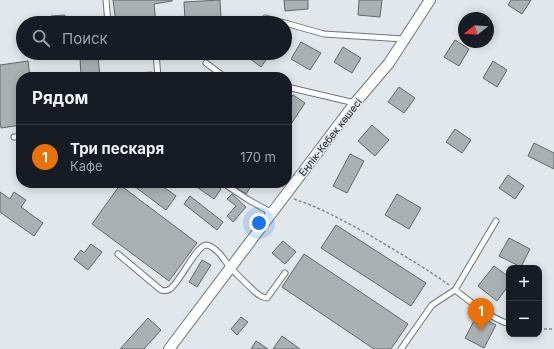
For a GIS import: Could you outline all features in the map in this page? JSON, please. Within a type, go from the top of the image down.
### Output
[{"type":"street","name":"Еңлік-Кебек көшесі","points":[[292,186],[355,103],[389,63],[430,0]]},
{"type":"street","name":"Еңлік-Кебек көшесі","points":[[169,349],[290,188]]},
{"type":"lane","points":[[106,0],[107,16]]},
{"type":"lane","points":[[292,25],[324,34],[405,39]]},
{"type":"lane","points":[[157,60],[158,72]]},
{"type":"lane","points":[[206,63],[218,72]]},
{"type":"lane","points":[[292,88],[355,103]]},
{"type":"lane","points":[[230,188],[272,213]]},
{"type":"lane","points":[[401,349],[432,305],[455,290],[496,220]]},
{"type":"lane","points":[[118,254],[161,290],[166,291],[170,289],[202,246],[206,245],[209,245],[218,253],[230,268],[256,293],[266,299],[285,273]]},
{"type":"lane","points":[[455,290],[477,307],[506,323]]},
{"type":"path","points":[[284,196],[309,203],[339,218],[432,272],[455,290]]},
{"type":"path","points":[[542,329],[554,329]]},
{"type":"building","points":[[113,0],[172,0],[154,4],[155,16],[115,16]]},
{"type":"building","points":[[220,0],[221,16],[185,16],[184,2]]},
{"type":"building","points":[[284,0],[308,0],[308,9],[285,11]]},
{"type":"building","points":[[359,0],[382,0],[380,17],[358,15]]},
{"type":"building","points":[[511,0],[531,0],[522,14],[508,5]]},
{"type":"building","points":[[455,40],[458,42],[458,48],[469,49],[459,66],[444,57]]},
{"type":"building","points":[[301,42],[321,53],[310,70],[292,60]]},
{"type":"building","points":[[343,47],[361,58],[352,73],[334,62]]},
{"type":"building","points":[[80,60],[98,60],[100,72],[81,72]]},
{"type":"building","points":[[252,60],[266,60],[261,67]]},
{"type":"building","points":[[28,61],[29,72],[16,72],[16,126],[1,128],[0,121],[0,65]]},
{"type":"building","points":[[493,61],[507,70],[497,87],[483,78]]},
{"type":"building","points":[[399,87],[415,98],[404,113],[388,102]]},
{"type":"building","points":[[293,95],[305,103],[292,122]]},
{"type":"building","points":[[372,125],[389,140],[375,156],[358,141]]},
{"type":"building","points":[[455,129],[471,140],[462,153],[446,142]]},
{"type":"building","points":[[534,143],[554,153],[554,169],[528,156]]},
{"type":"building","points":[[350,154],[364,161],[347,193],[333,186]]},
{"type":"building","points":[[508,175],[524,186],[515,199],[499,188]]},
{"type":"building","points":[[118,188],[124,188],[197,243],[169,281],[92,224]]},
{"type":"building","points":[[137,188],[165,188],[176,196],[166,210]]},
{"type":"building","points":[[198,188],[220,188],[221,189],[214,199]]},
{"type":"building","points":[[237,188],[250,188],[246,194]]},
{"type":"building","points":[[0,192],[10,199],[14,192],[26,200],[21,207],[43,223],[34,236],[0,212]]},
{"type":"building","points":[[232,194],[246,207],[233,222],[227,216],[236,206],[227,199]]},
{"type":"building","points":[[397,194],[421,208],[409,229],[385,215]]},
{"type":"building","points":[[190,196],[223,222],[217,230],[184,204]]},
{"type":"building","points":[[336,225],[426,283],[411,306],[321,248]]},
{"type":"building","points":[[509,238],[530,249],[522,265],[517,265],[499,256]]},
{"type":"building","points":[[283,241],[296,252],[285,264],[272,253]]},
{"type":"building","points":[[91,244],[102,252],[88,270],[74,259],[81,250],[84,253]]},
{"type":"building","points":[[304,254],[408,324],[391,349],[374,349],[282,287]]},
{"type":"building","points":[[202,260],[211,265],[197,287],[189,282]]},
{"type":"building","points":[[494,266],[506,275],[506,289],[497,301],[478,286]]},
{"type":"building","points":[[477,315],[496,325],[484,348],[465,338]]},
{"type":"building","points":[[241,317],[248,322],[237,335],[231,329]]},
{"type":"building","points":[[148,318],[161,330],[144,349],[120,349]]},
{"type":"building","points":[[282,336],[300,349],[273,349]]},
{"type":"building","points":[[256,341],[268,349],[251,349]]},
{"type":"place","name":"Три пескаря","points":[[481,331]]}]
